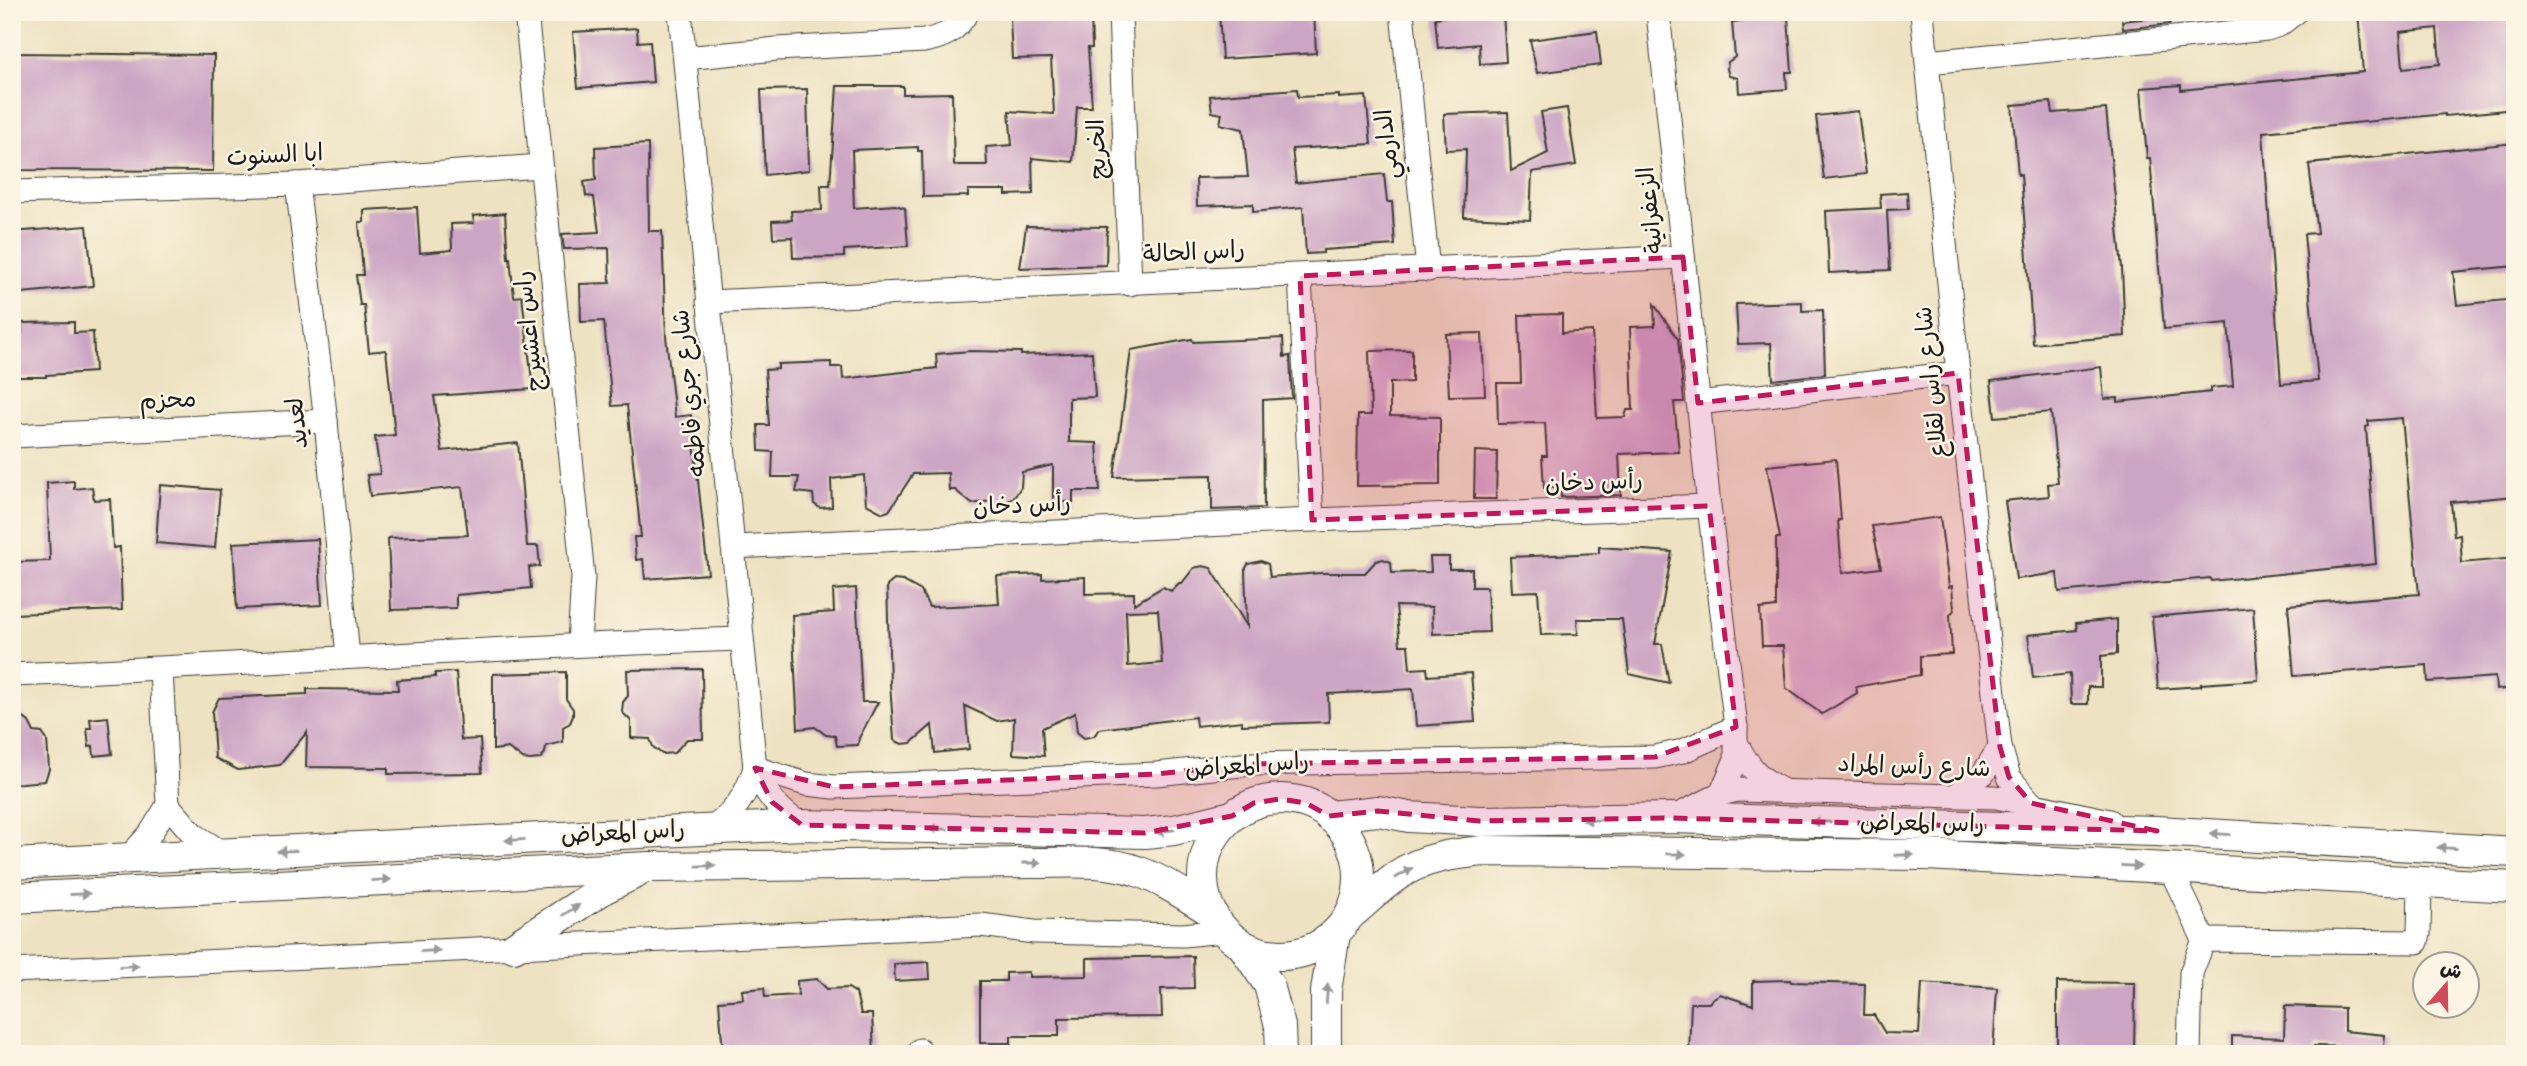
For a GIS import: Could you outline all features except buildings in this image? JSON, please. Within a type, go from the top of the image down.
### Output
[{"type":"street","name":"راس اعشيرج","points":[[526,12],[583,576],[579,644]]},
{"type":"street","name":"شارع جري فاطمه","points":[[680,12],[755,768],[772,802],[802,825]]},
{"type":"street","points":[[684,58],[777,49],[924,41],[943,37],[957,27],[967,12]]},
{"type":"street","name":"الخريج","points":[[1120,12],[1130,284]]},
{"type":"street","name":"الدارمي","points":[[1402,12],[1428,270]]},
{"type":"street","name":"الزعفرانية","points":[[1658,12],[1709,506],[1737,736],[1745,761],[1756,774],[1785,791]]},
{"type":"street","name":"شارع راس لقلاع","points":[[1922,12],[1958,373],[2000,747],[2009,777],[2031,803]]},
{"type":"street","points":[[1927,62],[2267,29],[2279,25],[2295,12]]},
{"type":"street","name":"ابا السنوت","points":[[12,192],[297,184],[540,166]]},
{"type":"street","name":"لعديد","points":[[297,184],[326,421],[348,657]]},
{"type":"street","name":"راس الحالة","points":[[708,302],[1683,257]]},
{"type":"street","points":[[1300,276],[1312,520]]},
{"type":"street","points":[[1698,403],[1958,373]]},
{"type":"street","name":"محزم","points":[[12,436],[326,421]]},
{"type":"street","name":"رأس دخان","points":[[733,547],[1312,520],[1709,506]]},
{"type":"street","points":[[12,675],[161,669],[579,644],[742,639]]},
{"type":"street","points":[[127,859],[150,834],[168,805],[161,669]]},
{"type":"street","name":"الزعفرانية","points":[[1721,794],[1732,771],[1737,736]]},
{"type":"street","name":"راس المعراض","points":[[755,768],[806,784],[834,787],[1156,774],[1251,764],[1655,757],[1737,736]]},
{"type":"street","points":[[1957,794],[1983,774],[2000,747]]},
{"type":"street","name":"شارع جري فاطمه","points":[[709,830],[726,819],[739,804],[749,787],[755,768]]},
{"type":"street","name":"شارع رأس المراد","points":[[1671,818],[1721,794],[1737,790],[1957,794],[2031,803],[2157,831]]},
{"type":"street","points":[[1281,1054],[1279,1026],[1269,985],[1225,929],[1202,886],[1204,859],[1214,835],[1232,816],[1254,803],[1280,799],[1306,803],[1329,816],[1345,831],[1355,851],[1360,872],[1358,894],[1343,925],[1326,991],[1326,1054]]},
{"type":"street","points":[[168,805],[193,834],[224,854]]},
{"type":"street","name":"راس المعراض","points":[[1329,816],[1378,811],[1409,817],[1479,821],[1671,818],[2157,831],[2515,852]]},
{"type":"street","name":"راس المعراض","points":[[12,864],[802,825],[1145,833],[1174,830],[1232,816]]},
{"type":"street","name":"راس المعراض","points":[[1343,925],[1398,875],[1424,862],[1450,854],[1483,851],[1926,855],[2515,887]]},
{"type":"street","name":"راس المعراض","points":[[12,898],[649,867],[1094,864],[1134,870],[1169,885],[1225,929]]},
{"type":"street","points":[[514,947],[605,888],[649,867]]},
{"type":"street","points":[[2171,869],[2204,940],[2191,973],[2189,1054]]},
{"type":"street","points":[[2204,940],[2417,942],[2420,882]]},
{"type":"street","points":[[12,971],[981,925],[1047,933],[1183,935],[1225,929],[1266,955],[1291,955],[1315,948],[1343,925]]},
{"type":"highlighted area","points":[[1683,257],[1698,403],[1958,373],[2000,747],[2009,777],[2031,803],[2157,831],[1671,818],[1479,821],[1378,811],[1329,816],[1306,803],[1280,799],[1254,803],[1232,816],[1145,833],[802,825],[772,802],[755,768],[834,787],[1156,774],[1251,764],[1655,757],[1736,727],[1709,506],[1312,520],[1300,276]]}]
